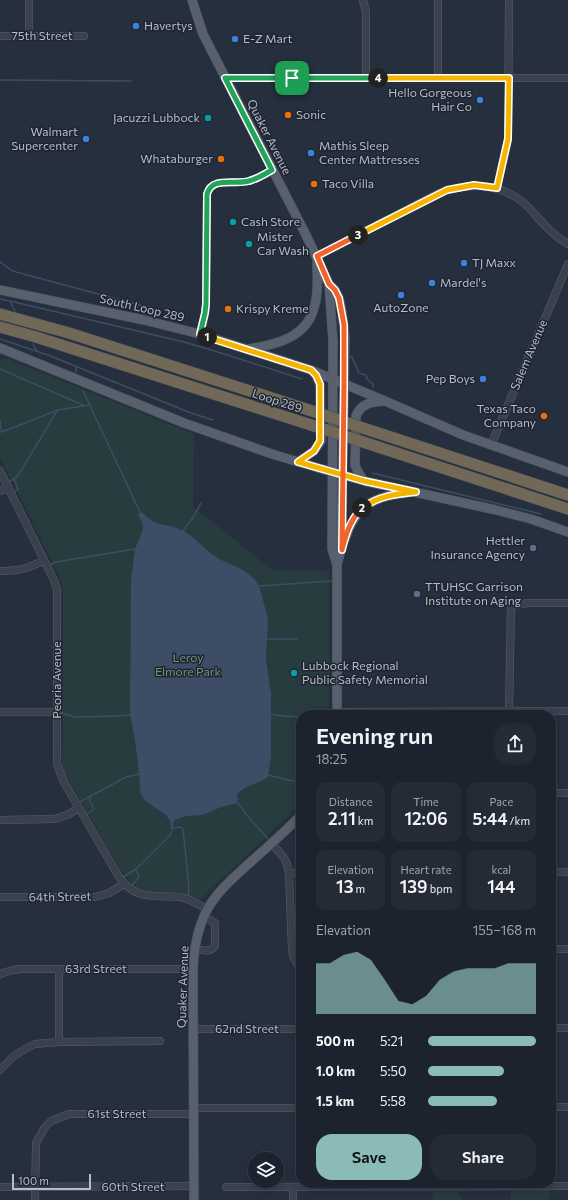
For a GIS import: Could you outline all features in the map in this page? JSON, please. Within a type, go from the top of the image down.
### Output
[{"type":"highway","name":"Loop 289","points":[[0,314],[68,333],[568,495]]},
{"type":"highway","name":"Loop 289","points":[[0,328],[36,337],[568,509]]},
{"type":"highway","points":[[518,478],[568,488]]},
{"type":"highway","points":[[538,499],[568,514]]},
{"type":"main road","name":"Quaker Avenue","points":[[192,0],[203,34],[317,256],[329,284],[332,323],[333,380],[332,549],[337,565],[338,710]]},
{"type":"main road","points":[[245,349],[269,346],[284,341],[296,334],[305,325],[314,308],[317,287],[317,256]]},
{"type":"main road","name":"Quaker Avenue","points":[[329,284],[335,290],[339,298],[345,337],[342,550],[337,565]]},
{"type":"main road","name":"South Loop 289","points":[[0,290],[144,320],[200,334],[311,370],[385,400],[464,435],[568,472]]},
{"type":"main road","points":[[0,348],[184,423],[298,462],[364,481],[496,510],[530,519],[568,532]]},
{"type":"main road","points":[[298,462],[314,451],[320,441],[320,384],[316,375],[311,370]]},
{"type":"main road","points":[[364,481],[355,465],[356,416],[358,410],[368,403],[385,400]]},
{"type":"main road","points":[[342,550],[349,526],[354,517],[363,508],[377,499],[416,492]]},
{"type":"main road","name":"Quaker Avenue","points":[[194,1200],[193,969],[194,949],[200,925],[221,890],[296,820]]},
{"type":"street","points":[[29,0],[29,36]]},
{"type":"street","points":[[363,0],[366,12],[366,78]]},
{"type":"street","points":[[438,0],[438,78]]},
{"type":"street","points":[[497,188],[508,139],[509,0]]},
{"type":"street","name":"75th Street","points":[[0,36],[84,36]]},
{"type":"street","points":[[225,78],[568,78]]},
{"type":"street","points":[[200,334],[206,309],[207,194],[210,187],[215,183],[240,183],[251,181],[272,170]]},
{"type":"street","points":[[317,256],[447,190],[474,185],[497,188],[510,194],[524,203],[549,231],[568,244]]},
{"type":"street","name":"Salem Avenue","points":[[491,445],[568,264]]},
{"type":"street","name":"Peoria Avenue","points":[[0,471],[54,580],[57,590],[58,770],[124,884]]},
{"type":"street","points":[[0,491],[8,488]]},
{"type":"street","points":[[0,571],[20,570],[32,567],[44,560]]},
{"type":"street","points":[[509,710],[511,605],[530,602],[568,602]]},
{"type":"street","points":[[556,711],[568,711]]},
{"type":"street","points":[[0,712],[57,712]]},
{"type":"street","points":[[556,793],[568,793]]},
{"type":"street","points":[[0,820],[55,819],[69,814],[79,808]]},
{"type":"street","points":[[271,843],[288,862],[292,950],[296,961]]},
{"type":"street","points":[[556,872],[568,872]]},
{"type":"street","points":[[289,873],[296,873]]},
{"type":"street","points":[[124,884],[146,896],[178,897],[187,899],[206,913],[215,923],[215,946],[209,951],[194,949]]},
{"type":"street","name":"64th Street","points":[[0,897],[95,897],[109,893],[124,884]]},
{"type":"street","points":[[556,949],[568,949]]},
{"type":"street","name":"63rd Street","points":[[0,974],[21,969],[193,969]]},
{"type":"street","points":[[59,969],[59,1042]]},
{"type":"street","points":[[556,1028],[568,1028]]},
{"type":"street","name":"62nd Street","points":[[193,1029],[296,1029]]},
{"type":"street","points":[[0,1070],[14,1056],[35,1044],[59,1042],[160,1042]]},
{"type":"street","points":[[556,1107],[568,1107]]},
{"type":"street","name":"61st Street","points":[[35,1187],[36,1143],[51,1121],[69,1114],[296,1108]]},
{"type":"street","name":"60th Street","points":[[0,1187],[194,1186]]},
{"type":"street","points":[[556,1186],[568,1186]]},
{"type":"street","points":[[34,1200],[35,1187]]},
{"type":"street","points":[[226,1187],[296,1188]]},
{"type":"street","points":[[293,1188],[293,1200]]},
{"type":"green space","name":"Leroy Elmore Park","points":[[6,358],[194,434],[193,506],[272,570],[329,571],[329,710],[296,710],[296,807],[201,899],[180,893],[142,890],[129,881],[122,872],[63,770],[62,584],[0,457],[1,359]]},
{"type":"green space","points":[[549,1190],[549,1200],[511,1200],[511,1191]]},
{"type":"green space","points":[[457,1191],[462,1200],[432,1200],[433,1192]]},
{"type":"water","points":[[140,512],[157,523],[182,530],[216,557],[240,568],[251,576],[259,586],[268,618],[266,658],[271,694],[271,755],[268,777],[239,792],[237,795],[237,803],[221,807],[203,815],[186,816],[175,820],[173,823],[173,830],[171,829],[171,823],[168,818],[148,803],[141,794],[136,745],[130,715],[131,579],[135,549],[143,529],[143,524],[138,515]]},
{"type":"waterway","points":[[0,80],[131,81]]},
{"type":"waterway","points":[[0,262],[16,272],[158,310]]},
{"type":"waterway","points":[[0,299],[10,301],[15,311]]},
{"type":"waterway","points":[[10,301],[184,342],[302,379]]},
{"type":"waterway","points":[[0,339],[48,355],[191,413],[213,420]]},
{"type":"waterway","points":[[33,344],[37,351]]},
{"type":"waterway","points":[[350,357],[352,357],[359,373],[366,375],[367,379],[373,384],[373,387]]},
{"type":"waterway","points":[[76,366],[76,372]]},
{"type":"waterway","points":[[0,369],[83,405]]},
{"type":"waterway","points":[[83,391],[140,512]]},
{"type":"waterway","points":[[0,432],[58,410],[89,405]]},
{"type":"waterway","points":[[8,482],[19,474],[57,411]]},
{"type":"waterway","points":[[0,420],[1,429],[3,432]]},
{"type":"waterway","points":[[372,473],[541,514]]},
{"type":"waterway","points":[[13,493],[18,489],[14,479]]},
{"type":"waterway","points":[[183,531],[201,503]]},
{"type":"waterway","points":[[49,565],[56,562],[135,549]]},
{"type":"waterway","points":[[259,586],[333,581]]},
{"type":"waterway","points":[[267,639],[297,639]]},
{"type":"waterway","points":[[59,712],[75,717],[130,715]]},
{"type":"waterway","points":[[270,714],[296,717]]},
{"type":"waterway","points":[[78,803],[126,777],[139,774]]},
{"type":"waterway","points":[[268,775],[296,782]]},
{"type":"waterway","points":[[85,815],[94,809],[90,801],[90,797]]},
{"type":"waterway","points":[[237,803],[269,840]]},
{"type":"waterway","points":[[174,828],[180,827],[183,829],[189,888],[188,898]]},
{"type":"waterway","points":[[122,878],[136,869],[170,835],[172,830]]},
{"type":"waterway","points":[[131,887],[139,877],[136,870]]},
{"type":"place","name":"Havertys","points":[[136,26]]},
{"type":"place","name":"E-Z Mart","points":[[235,39]]},
{"type":"place","name":"Hello Gorgeous Hair Co","points":[[480,100]]},
{"type":"place","name":"Sonic","points":[[288,115]]},
{"type":"place","name":"Jacuzzi Lubbock","points":[[208,118]]},
{"type":"place","name":"Walmart Supercenter","points":[[86,139]]},
{"type":"place","name":"Mathis Sleep Center Mattresses","points":[[311,153]]},
{"type":"place","name":"Whataburger","points":[[221,159]]},
{"type":"place","name":"Taco Villa","points":[[314,184]]},
{"type":"place","name":"Cash Store","points":[[233,222]]},
{"type":"place","name":"Mister Car Wash","points":[[249,244]]},
{"type":"place","name":"TJ Maxx","points":[[464,263]]},
{"type":"place","name":"Mardel's","points":[[432,283]]},
{"type":"place","name":"AutoZone","points":[[401,295]]},
{"type":"place","name":"Krispy Kreme","points":[[228,309]]},
{"type":"place","name":"Pep Boys","points":[[483,379]]},
{"type":"place","name":"Texas Taco Company","points":[[544,416]]},
{"type":"place","name":"Hettler Insurance Agency","points":[[533,548]]},
{"type":"place","name":"TTUHSC Garrison Institute on Aging","points":[[417,594]]},
{"type":"place","name":"Lubbock Regional Public Safety Memorial","points":[[294,673]]},
{"type":"route","points":[[292,78],[225,78],[272,170],[251,181],[215,183],[212,184],[208,190],[206,304],[200,334],[311,370],[316,375],[320,384],[319,446],[298,462],[332,472],[343,475],[364,481],[416,492],[398,494],[377,499],[363,508],[354,517],[349,526],[342,550],[343,475],[344,430],[344,384],[345,346],[344,325],[339,298],[335,290],[329,284],[317,256],[439,193],[455,188],[474,185],[497,188],[508,139],[509,78],[292,78]]}]
